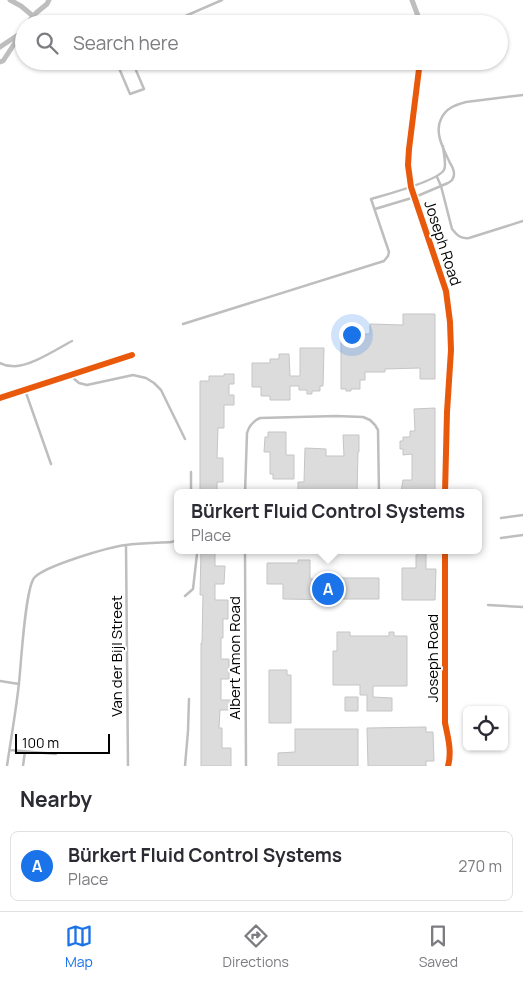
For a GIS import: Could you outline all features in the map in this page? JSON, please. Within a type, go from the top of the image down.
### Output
[{"type":"street","points":[[10,0],[20,2],[32,15]]},
{"type":"street","points":[[34,15],[50,0]]},
{"type":"street","points":[[412,0],[418,15]]},
{"type":"street","points":[[0,47],[15,36]]},
{"type":"street","points":[[0,62],[3,61],[15,42]]},
{"type":"street","name":"Joseph Road","points":[[419,70],[408,165],[411,186],[446,291],[450,322],[451,350],[445,489]]},
{"type":"street","points":[[0,398],[132,355]]},
{"type":"street","name":"Joseph Road","points":[[445,554],[445,723],[450,751],[448,766]]},
{"type":"lane","points":[[186,15],[215,1],[222,0]]},
{"type":"lane","points":[[120,70],[130,94],[144,89],[136,70]]},
{"type":"lane","points":[[375,209],[415,197],[448,184],[452,180],[454,176],[453,168],[439,136],[439,124],[443,114],[452,106],[466,102],[523,95]]},
{"type":"lane","points":[[183,324],[384,261],[389,252],[371,199],[437,176],[444,170],[445,166],[443,146]]},
{"type":"lane","points":[[437,176],[452,229],[460,237],[469,238],[523,221]]},
{"type":"lane","points":[[0,363],[11,366],[24,364],[72,341]]},
{"type":"lane","points":[[69,375],[79,383],[87,385],[133,375],[146,378],[161,390],[185,439]]},
{"type":"lane","points":[[24,390],[51,464]]},
{"type":"lane","points":[[246,489],[247,433],[248,428],[255,420],[260,418],[327,416],[363,418],[370,420],[375,425],[378,430],[379,489]]},
{"type":"lane","points":[[191,472],[191,489]]},
{"type":"lane","points":[[501,518],[523,515]]},
{"type":"lane","points":[[501,538],[523,535]]},
{"type":"lane","points":[[7,766],[19,684],[26,609],[34,578],[84,555],[126,545],[174,541]]},
{"type":"lane","name":"Van der Bijl Street","points":[[126,545],[128,766]]},
{"type":"lane","points":[[185,596],[193,589],[197,554]]},
{"type":"lane","name":"Albert Amon Road","points":[[245,554],[246,766]]},
{"type":"lane","points":[[488,605],[523,607]]},
{"type":"lane","points":[[0,681],[19,684]]},
{"type":"lane","points":[[185,766],[188,699]]},
{"type":"lane","points":[[10,750],[56,754]]},
{"type":"lane","points":[[23,766],[25,751]]},
{"type":"building","points":[[403,314],[435,314],[435,379],[420,379],[420,368],[385,369],[385,372],[365,372],[365,380],[360,380],[360,389],[346,391],[346,389],[341,389],[341,334],[370,334],[370,324],[403,325]]},
{"type":"building","points":[[300,348],[324,348],[323,386],[320,386],[320,391],[312,391],[312,394],[307,394],[307,390],[299,390],[299,386],[290,386],[290,400],[270,400],[270,396],[261,396],[261,387],[252,387],[252,363],[270,363],[270,359],[279,359],[279,354],[289,354],[290,376],[300,376]]},
{"type":"building","points":[[224,374],[234,374],[234,384],[229,384],[229,395],[234,395],[234,405],[224,405],[224,428],[218,428],[217,458],[223,458],[223,482],[217,482],[217,489],[200,489],[200,381],[209,381],[209,376],[224,376]]},
{"type":"building","points":[[435,408],[435,489],[402,489],[403,480],[412,480],[412,454],[403,455],[403,449],[400,449],[400,441],[403,441],[403,437],[410,437],[410,431],[415,431],[414,409]]},
{"type":"building","points":[[268,432],[286,432],[286,455],[294,455],[294,479],[273,479],[273,474],[270,474],[270,452],[264,452],[265,437],[268,437]]},
{"type":"building","points":[[343,435],[359,435],[357,489],[298,489],[298,482],[304,482],[305,448],[326,449],[326,456],[344,456]]},
{"type":"building","points":[[201,554],[215,554],[215,566],[225,566],[224,584],[215,584],[215,600],[228,600],[228,619],[223,619],[221,659],[229,659],[229,679],[221,679],[221,700],[231,700],[231,710],[220,710],[219,728],[222,728],[222,748],[231,748],[231,766],[201,766],[203,595],[200,595]]},
{"type":"building","points":[[426,554],[426,569],[436,569],[435,600],[402,600],[402,568],[416,568],[416,555]]},
{"type":"building","points":[[298,560],[310,560],[310,579],[331,579],[331,577],[379,578],[379,599],[283,599],[283,584],[267,584],[267,563],[298,563]]},
{"type":"building","points":[[337,632],[350,632],[350,636],[389,636],[389,632],[394,632],[394,636],[407,636],[407,686],[373,686],[373,697],[392,698],[392,711],[367,711],[367,695],[360,695],[360,685],[333,685],[333,651],[337,651]]},
{"type":"building","points":[[269,670],[287,670],[287,675],[291,675],[291,723],[269,723]]},
{"type":"building","points":[[345,697],[358,697],[358,711],[345,711]]},
{"type":"building","points":[[426,727],[426,732],[433,732],[434,761],[426,761],[426,766],[368,766],[367,728]]},
{"type":"building","points":[[295,729],[358,729],[358,766],[278,766],[278,753],[295,752]]},
{"type":"cycle path","points":[[419,70],[408,165],[411,187],[446,291],[450,322],[451,350],[445,489]]},
{"type":"cycle path","points":[[0,398],[132,355]]},
{"type":"cycle path","points":[[445,554],[445,723],[450,750],[448,766]]},
{"type":"place","name":"Bürkert Fluid Control Systems","points":[[328,589]]}]
